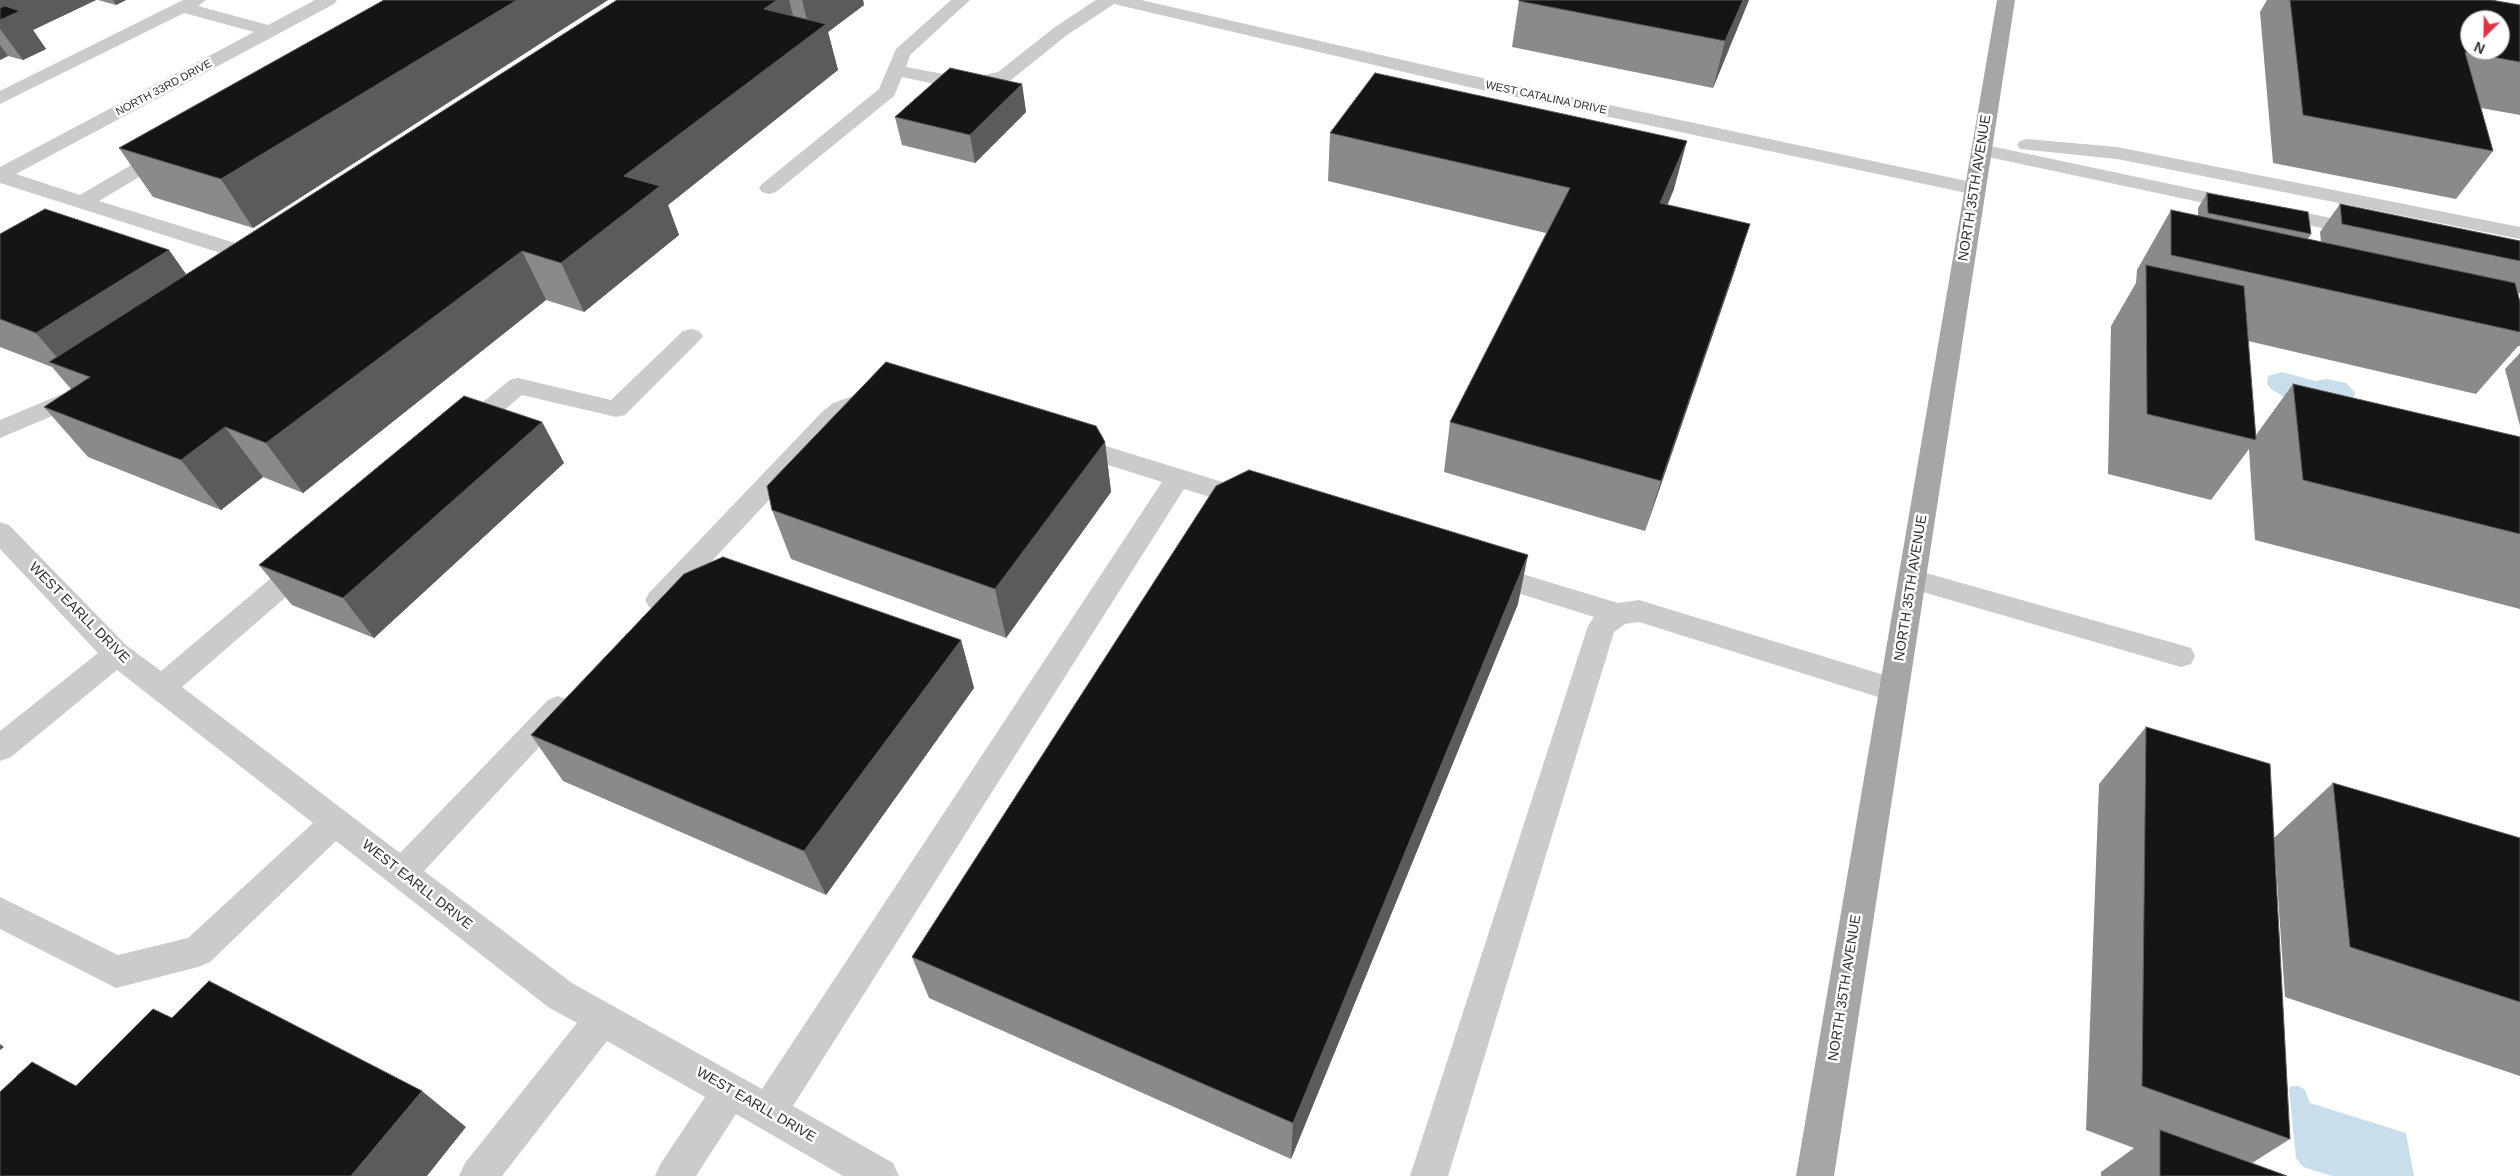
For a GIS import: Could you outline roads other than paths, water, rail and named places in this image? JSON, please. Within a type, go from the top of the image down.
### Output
[{"type":"main road","name":"NORTH 35TH AVENUE","points":[[1815,1176],[2006,0]]},
{"type":"street","name":"NORTH 33RD DRIVE","points":[[0,175],[328,0]]},
{"type":"street","points":[[769,188],[887,92],[902,53],[961,0]]},
{"type":"street","points":[[895,70],[949,81],[975,83],[1004,76],[1061,31],[1108,0]]},
{"type":"street","name":"WEST CATALINA DRIVE","points":[[1118,0],[1464,80],[1976,189]]},
{"type":"street","points":[[0,98],[190,4],[269,31]]},
{"type":"street","points":[[82,202],[185,141]]},
{"type":"street","points":[[1982,145],[2117,153],[2520,233]]},
{"type":"street","points":[[1982,145],[2385,235]]},
{"type":"street","points":[[0,175],[82,202],[279,260],[252,280]]},
{"type":"street","points":[[445,447],[518,386],[616,408],[691,336]]},
{"type":"street","points":[[0,430],[74,399],[98,383]]},
{"type":"street","points":[[640,620],[831,418],[842,409],[862,400],[882,395],[897,395]]},
{"type":"street","points":[[1048,437],[1271,506]]},
{"type":"street","points":[[768,1112],[1178,478]]},
{"type":"street","name":"WEST EARLL DRIVE","points":[[0,532],[117,654],[560,994],[880,1176]]},
{"type":"street","points":[[160,688],[327,547]]},
{"type":"street","points":[[1459,565],[1618,614],[1639,611],[1894,690]]},
{"type":"street","points":[[1912,579],[2181,656]]},
{"type":"street","points":[[1429,1176],[1602,626],[1618,614]]},
{"type":"street","points":[[0,748],[117,654]]},
{"type":"street","points":[[402,873],[572,692]]},
{"type":"street","points":[[0,912],[116,972],[198,951],[335,822]]},
{"type":"street","points":[[478,1176],[602,1018]]},
{"type":"street","points":[[674,1176],[730,1092]]},
{"type":"water","points":[[2282,372],[2315,381],[2327,379],[2346,383],[2355,392],[2353,398],[2347,402],[2287,399],[2271,389],[2267,384],[2268,376]]},
{"type":"water","points":[[2291,1086],[2299,1086],[2305,1090],[2310,1103],[2406,1133],[2414,1176],[2332,1176],[2303,1167],[2296,1158],[2289,1089]]}]
